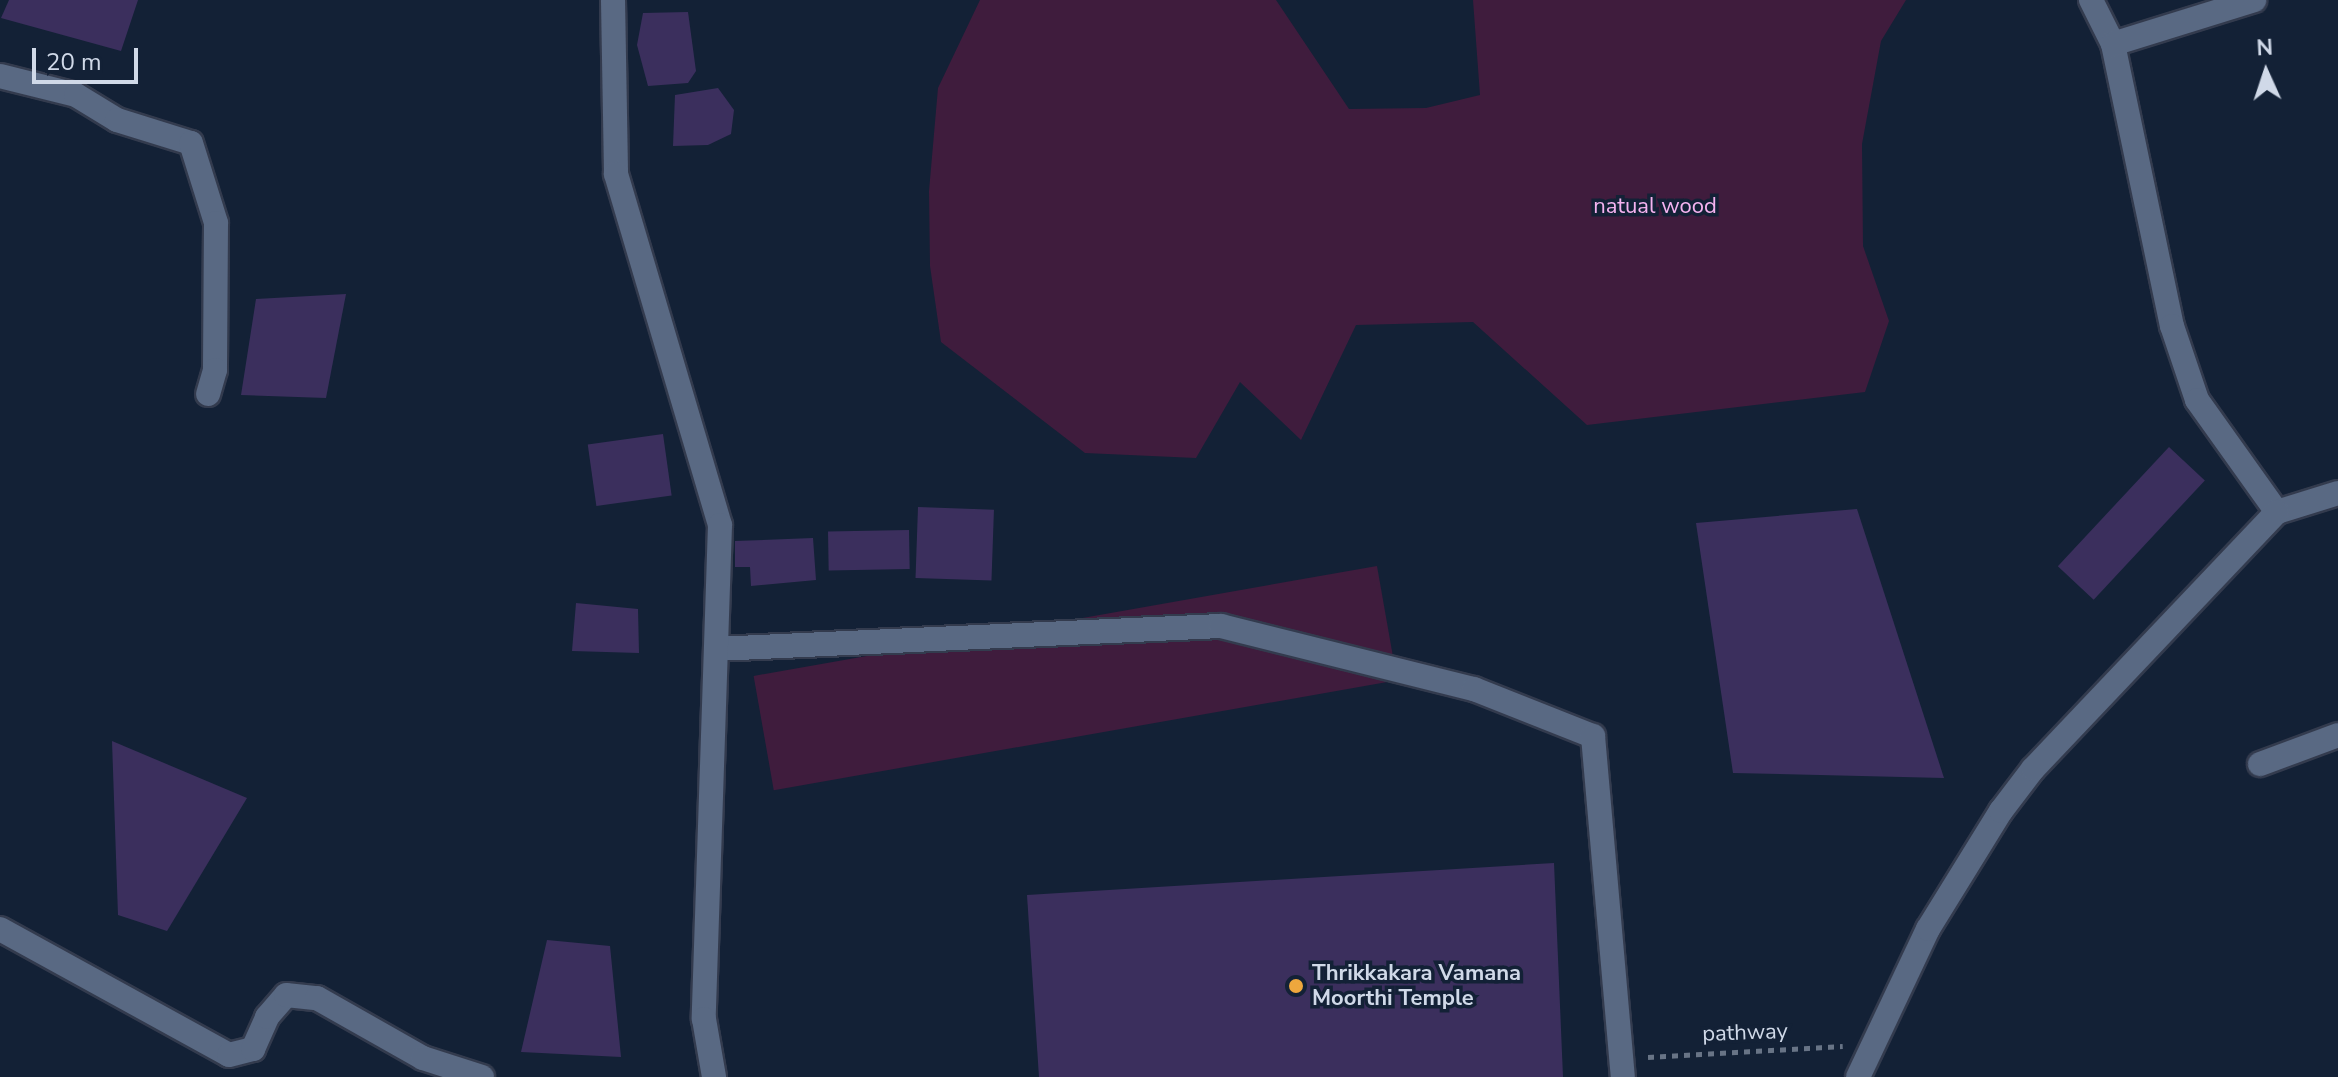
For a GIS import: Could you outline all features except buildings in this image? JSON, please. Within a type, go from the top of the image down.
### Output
[{"type":"street","points":[[613,0],[616,174],[720,525],[704,1019],[714,1077]]},
{"type":"street","points":[[2091,0],[2113,44],[2172,326],[2197,400],[2277,512]]},
{"type":"street","points":[[2113,44],[2254,0]]},
{"type":"street","points":[[0,76],[76,95],[117,120],[191,143],[216,223],[215,370],[208,394]]},
{"type":"street","points":[[1858,1077],[1868,1048],[1928,929],[2001,811],[2033,769],[2277,512],[2338,493]]},
{"type":"street","points":[[716,649],[1221,626],[1474,689],[1593,736],[1623,1068]]},
{"type":"street","points":[[2260,764],[2338,735]]},
{"type":"street","points":[[0,929],[229,1055],[253,1049],[267,1017],[286,995],[317,998],[423,1058],[482,1077]]},
{"type":"path","name":"pathway","points":[[1623,1068],[1812,1045],[1868,1048]]},
{"type":"green space","name":"natual wood","points":[[980,0],[1276,0],[1349,109],[1426,108],[1480,95],[1473,0],[1906,0],[1881,41],[1862,144],[1863,246],[1889,321],[1865,392],[1587,425],[1473,322],[1356,325],[1301,440],[1240,382],[1196,458],[1085,453],[941,342],[930,266],[929,191],[938,88]]},
{"type":"green space","points":[[1377,566],[1397,680],[774,790],[754,676]]},
{"type":"place","name":"Thrikkakara Vamana Moorthi Temple","points":[[1296,986]]}]
